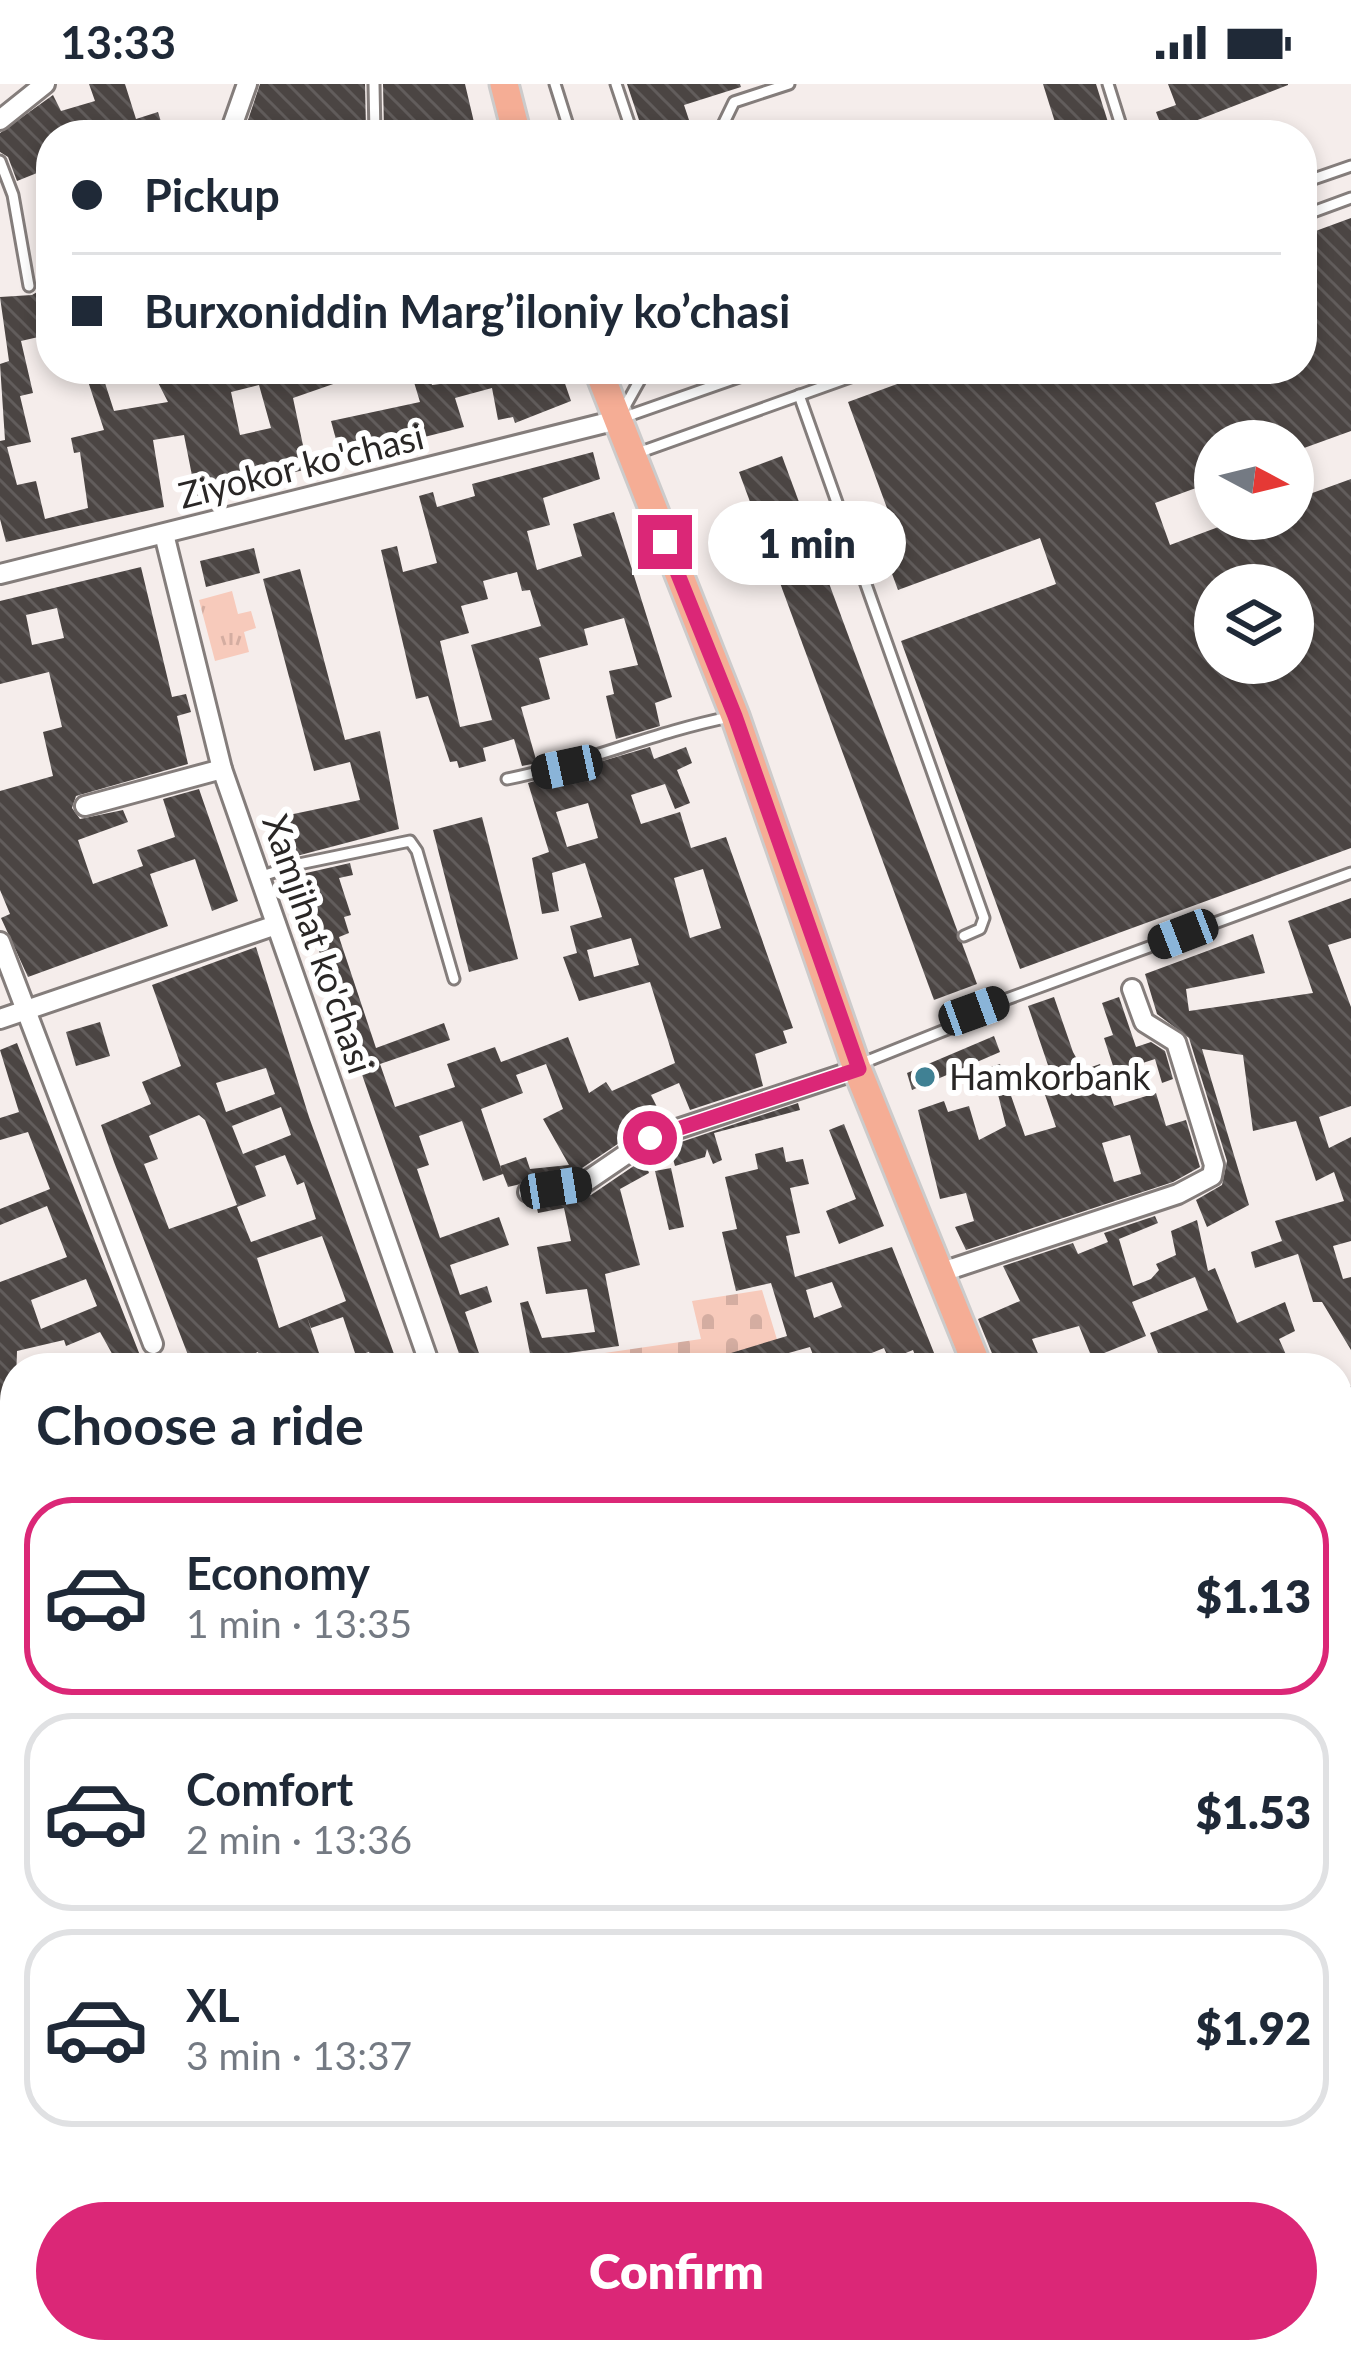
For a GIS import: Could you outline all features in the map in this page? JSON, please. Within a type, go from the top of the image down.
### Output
[{"type":"main road","points":[[504,84],[513,120]]},
{"type":"main road","points":[[604,384],[735,716],[857,1067],[972,1353]]},
{"type":"street","points":[[0,120],[45,84]]},
{"type":"street","points":[[235,120],[247,84]]},
{"type":"street","name":"Ziyokor ko'chasi","points":[[0,574],[617,420]]},
{"type":"street","name":"Xamjihat ko'chasi","points":[[164,534],[222,769],[425,1353]]},
{"type":"street","points":[[85,806],[222,769]]},
{"type":"street","points":[[0,1019],[275,926]]},
{"type":"street","points":[[0,942],[153,1344]]},
{"type":"street","points":[[939,1273],[1178,1194],[1212,1176],[1214,1165],[1176,1042],[1144,1022],[1132,989]]},
{"type":"street","points":[[528,1192],[584,1184],[650,1138],[857,1067]]},
{"type":"lane","points":[[374,84],[375,120]]},
{"type":"lane","points":[[555,84],[567,120]]},
{"type":"lane","points":[[616,84],[628,120]]},
{"type":"lane","points":[[725,120],[734,102],[789,84]]},
{"type":"lane","points":[[1108,84],[1119,120]]},
{"type":"lane","points":[[0,161],[14,195],[29,286]]},
{"type":"lane","points":[[1317,178],[1351,166]]},
{"type":"lane","points":[[1317,210],[1351,198]]},
{"type":"lane","points":[[617,420],[637,384]]},
{"type":"lane","points":[[617,420],[719,384]]},
{"type":"lane","points":[[631,455],[830,384]]},
{"type":"lane","points":[[799,395],[984,919],[980,929],[964,936]]},
{"type":"lane","points":[[507,779],[567,767],[688,725],[735,716]]},
{"type":"lane","points":[[259,878],[299,863],[410,841],[454,979]]},
{"type":"lane","points":[[857,1067],[965,1022],[974,1011],[1351,873]]},
{"type":"green space","points":[[232,591],[238,614],[251,611],[256,628],[244,632],[249,652],[215,661],[199,600]]},
{"type":"green space","points":[[762,1290],[781,1353],[604,1353],[701,1339],[692,1301]]},
{"type":"building","points":[[89,84],[125,84],[136,119],[158,112],[160,120],[36,120],[36,173],[17,181],[8,157],[0,152],[0,133],[53,95],[61,111],[95,101]]},
{"type":"building","points":[[260,84],[365,84],[366,120],[248,120]]},
{"type":"building","points":[[383,84],[465,84],[473,120],[432,120],[384,120]]},
{"type":"building","points":[[627,84],[740,84],[684,105],[689,120],[639,120]]},
{"type":"building","points":[[1043,84],[1096,84],[1107,120],[1054,120]]},
{"type":"building","points":[[1168,84],[1288,84],[1198,120],[1159,120],[1156,112],[1176,105]]},
{"type":"building","points":[[1351,218],[1351,431],[1314,444],[1314,420],[1194,420],[1194,489],[1155,503],[1170,545],[1194,536],[1194,540],[1314,540],[1314,492],[1351,479],[1351,848],[1020,969],[901,641],[1056,584],[1040,538],[898,590],[881,544],[898,538],[848,402],[897,384],[1317,384],[1317,230]]},
{"type":"building","points":[[36,293],[36,338],[21,341],[33,393],[20,396],[31,442],[7,447],[17,485],[36,481],[45,519],[88,508],[80,452],[74,453],[71,438],[104,430],[89,384],[105,384],[114,411],[168,402],[159,384],[333,384],[293,398],[308,469],[196,496],[184,435],[153,440],[164,507],[6,542],[0,519],[0,441],[5,440],[0,364],[9,361],[0,297]],"holes":[[[259,385],[271,428],[240,435],[231,392]]]},
{"type":"building","points":[[415,384],[565,384],[571,401],[515,423],[513,417],[498,420],[492,388],[455,398],[464,427],[341,458],[331,421],[420,402]]},
{"type":"building","points":[[593,452],[600,479],[543,498],[550,525],[527,531],[537,570],[582,556],[573,524],[614,512],[672,697],[655,703],[660,726],[616,739],[606,696],[614,694],[609,671],[638,665],[624,618],[584,629],[588,645],[539,658],[550,699],[521,707],[537,763],[522,766],[514,739],[483,748],[486,761],[459,768],[457,761],[450,762],[428,696],[416,699],[381,550],[397,546],[403,572],[437,563],[419,496],[433,492],[437,507],[475,496],[472,484]],"holes":[[[517,572],[522,591],[530,590],[541,626],[471,645],[492,720],[460,727],[440,641],[469,633],[461,606],[488,599],[483,581]]]},
{"type":"building","points":[[782,456],[977,984],[934,1000],[739,472]]},
{"type":"building","points":[[254,548],[260,573],[206,587],[200,561]]},
{"type":"building","points":[[141,567],[172,697],[186,694],[191,712],[177,716],[188,764],[76,796],[72,808],[80,819],[123,810],[128,822],[78,840],[93,884],[143,866],[137,850],[175,837],[163,799],[199,789],[238,901],[212,911],[195,859],[150,874],[168,926],[28,977],[1,918],[10,914],[0,890],[0,791],[53,776],[43,732],[62,727],[49,672],[0,684],[0,601]],"holes":[[[57,608],[64,638],[32,645],[26,615]]]},
{"type":"building","points":[[300,569],[345,740],[380,731],[399,829],[289,858],[287,853],[272,856],[265,820],[360,800],[350,762],[314,771],[263,579]]},
{"type":"building","points":[[650,747],[654,759],[686,747],[692,763],[677,770],[690,803],[675,809],[665,784],[631,795],[641,824],[680,812],[691,848],[726,837],[793,1028],[783,1031],[787,1043],[755,1054],[763,1086],[690,1110],[679,1083],[651,1095],[663,1119],[579,1170],[508,1187],[503,1173],[483,1181],[462,1121],[419,1136],[429,1165],[417,1169],[440,1238],[499,1217],[509,1245],[450,1265],[460,1295],[487,1286],[492,1302],[465,1312],[479,1353],[459,1353],[293,876],[350,863],[353,875],[339,878],[351,915],[344,917],[349,933],[339,937],[376,1048],[444,1023],[450,1040],[380,1064],[395,1107],[455,1087],[447,1064],[495,1047],[501,1062],[568,1037],[589,1093],[606,1082],[612,1091],[675,1063],[650,982],[579,1001],[563,957],[577,953],[570,926],[602,917],[585,863],[552,873],[559,911],[542,914],[532,858],[549,852],[528,783]],"holes":[[[588,803],[598,838],[567,847],[556,812]],[[703,869],[721,928],[690,938],[674,878]],[[631,938],[639,965],[594,977],[587,950]],[[546,1064],[563,1109],[543,1119],[569,1165],[530,1169],[526,1157],[500,1166],[481,1109],[523,1093],[516,1075]]]},
{"type":"building","points":[[482,817],[518,959],[469,972],[433,830]]},
{"type":"building","points":[[1351,898],[1351,938],[1328,945],[1351,1007],[1351,1106],[1319,1117],[1329,1148],[1351,1137],[1351,1241],[1333,1246],[1343,1279],[1351,1277],[1351,1350],[1322,1302],[1313,1302],[1298,1254],[1255,1268],[1251,1252],[1282,1241],[1275,1221],[1344,1201],[1334,1172],[1316,1181],[1296,1121],[1253,1131],[1243,1055],[1202,1049],[1249,1205],[1207,1227],[1196,1200],[1222,1185],[1227,1161],[1189,1038],[1157,1014],[1145,974],[1253,934],[1265,973],[1186,989],[1189,1011],[1313,993],[1288,921]]},
{"type":"building","points":[[256,947],[309,1117],[394,1353],[355,1353],[343,1317],[311,1328],[307,1317],[319,1353],[187,1353],[101,1125],[151,1104],[142,1082],[181,1066],[152,985]],"holes":[[[266,1068],[275,1094],[226,1112],[216,1083]],[[281,1107],[291,1135],[243,1154],[232,1126]],[[199,1115],[237,1205],[169,1229],[144,1164],[158,1159],[149,1136]],[[285,1155],[297,1185],[304,1182],[316,1219],[251,1242],[237,1207],[266,1196],[255,1166]],[[322,1236],[346,1301],[279,1328],[257,1258]]]},
{"type":"building","points":[[1054,997],[1073,1052],[1083,1070],[1100,1064],[1114,1106],[1156,1093],[1166,1126],[1186,1120],[1200,1167],[1173,1182],[966,1250],[955,1227],[974,1221],[966,1193],[940,1199],[918,1110],[944,1101],[948,1112],[969,1106],[979,1140],[1006,1126],[991,1067],[1000,1064],[1025,1136],[1056,1127],[1043,1089],[1054,1083],[1028,1006]],"holes":[[[1130,1135],[1141,1174],[1114,1182],[1102,1143]]]},
{"type":"building","points":[[1119,997],[1136,1047],[1151,1042],[1165,1051],[1173,1079],[1162,1083],[1155,1059],[1115,1072],[1104,1038],[1113,1035],[1102,1003]]},
{"type":"building","points":[[100,1022],[110,1056],[76,1066],[66,1032]]},
{"type":"building","points":[[994,1036],[1000,1052],[912,1090],[907,1073]]},
{"type":"building","points":[[17,1043],[139,1353],[112,1353],[100,1332],[66,1346],[64,1340],[0,1353],[0,1282],[67,1257],[47,1206],[0,1225],[0,1209],[50,1189],[28,1132],[0,1140],[0,1118],[19,1112],[0,1050]],"holes":[[[86,1279],[97,1306],[41,1329],[31,1300]]]},
{"type":"building","points":[[798,1103],[800,1110],[714,1133],[722,1160],[713,1164],[707,1149],[705,1157],[675,1166],[669,1146]]},
{"type":"building","points":[[844,1124],[884,1226],[839,1244],[826,1211],[856,1199],[829,1130]]},
{"type":"building","points":[[783,1147],[786,1162],[803,1159],[809,1184],[790,1188],[800,1233],[786,1236],[795,1277],[892,1247],[934,1353],[886,1353],[884,1348],[872,1353],[812,1353],[810,1347],[789,1353],[731,1353],[787,1336],[771,1283],[736,1291],[722,1232],[737,1229],[725,1177],[758,1169],[755,1154]],"holes":[[[832,1282],[842,1307],[814,1318],[806,1290]]]},
{"type":"building","points":[[644,1159],[649,1173],[620,1189],[640,1265],[605,1274],[619,1346],[530,1353],[520,1303],[528,1301],[542,1338],[595,1332],[587,1289],[546,1294],[537,1247],[571,1241],[564,1208],[538,1213],[536,1204],[591,1195]]},
{"type":"building","points":[[671,1168],[684,1227],[669,1230],[655,1171]]},
{"type":"building","points":[[1155,1216],[1158,1223],[1119,1239],[1133,1286],[1151,1279],[1159,1270],[1156,1264],[1176,1255],[1171,1231],[1197,1220],[1208,1271],[1215,1268],[1237,1323],[1285,1302],[1295,1331],[1279,1339],[1285,1353],[1158,1353],[1150,1333],[1208,1310],[1195,1277],[1132,1302],[1146,1336],[1104,1353],[1090,1353],[1079,1326],[1032,1339],[1038,1353],[992,1353],[978,1319],[1020,1301],[1003,1266],[1073,1243],[1078,1254],[1108,1242],[1104,1233]]},
{"type":"place","name":"Hamkorbank","points":[[925,1077]]},
{"type":"route","points":[[650,1138],[859,1069],[735,716],[665,542]]}]
